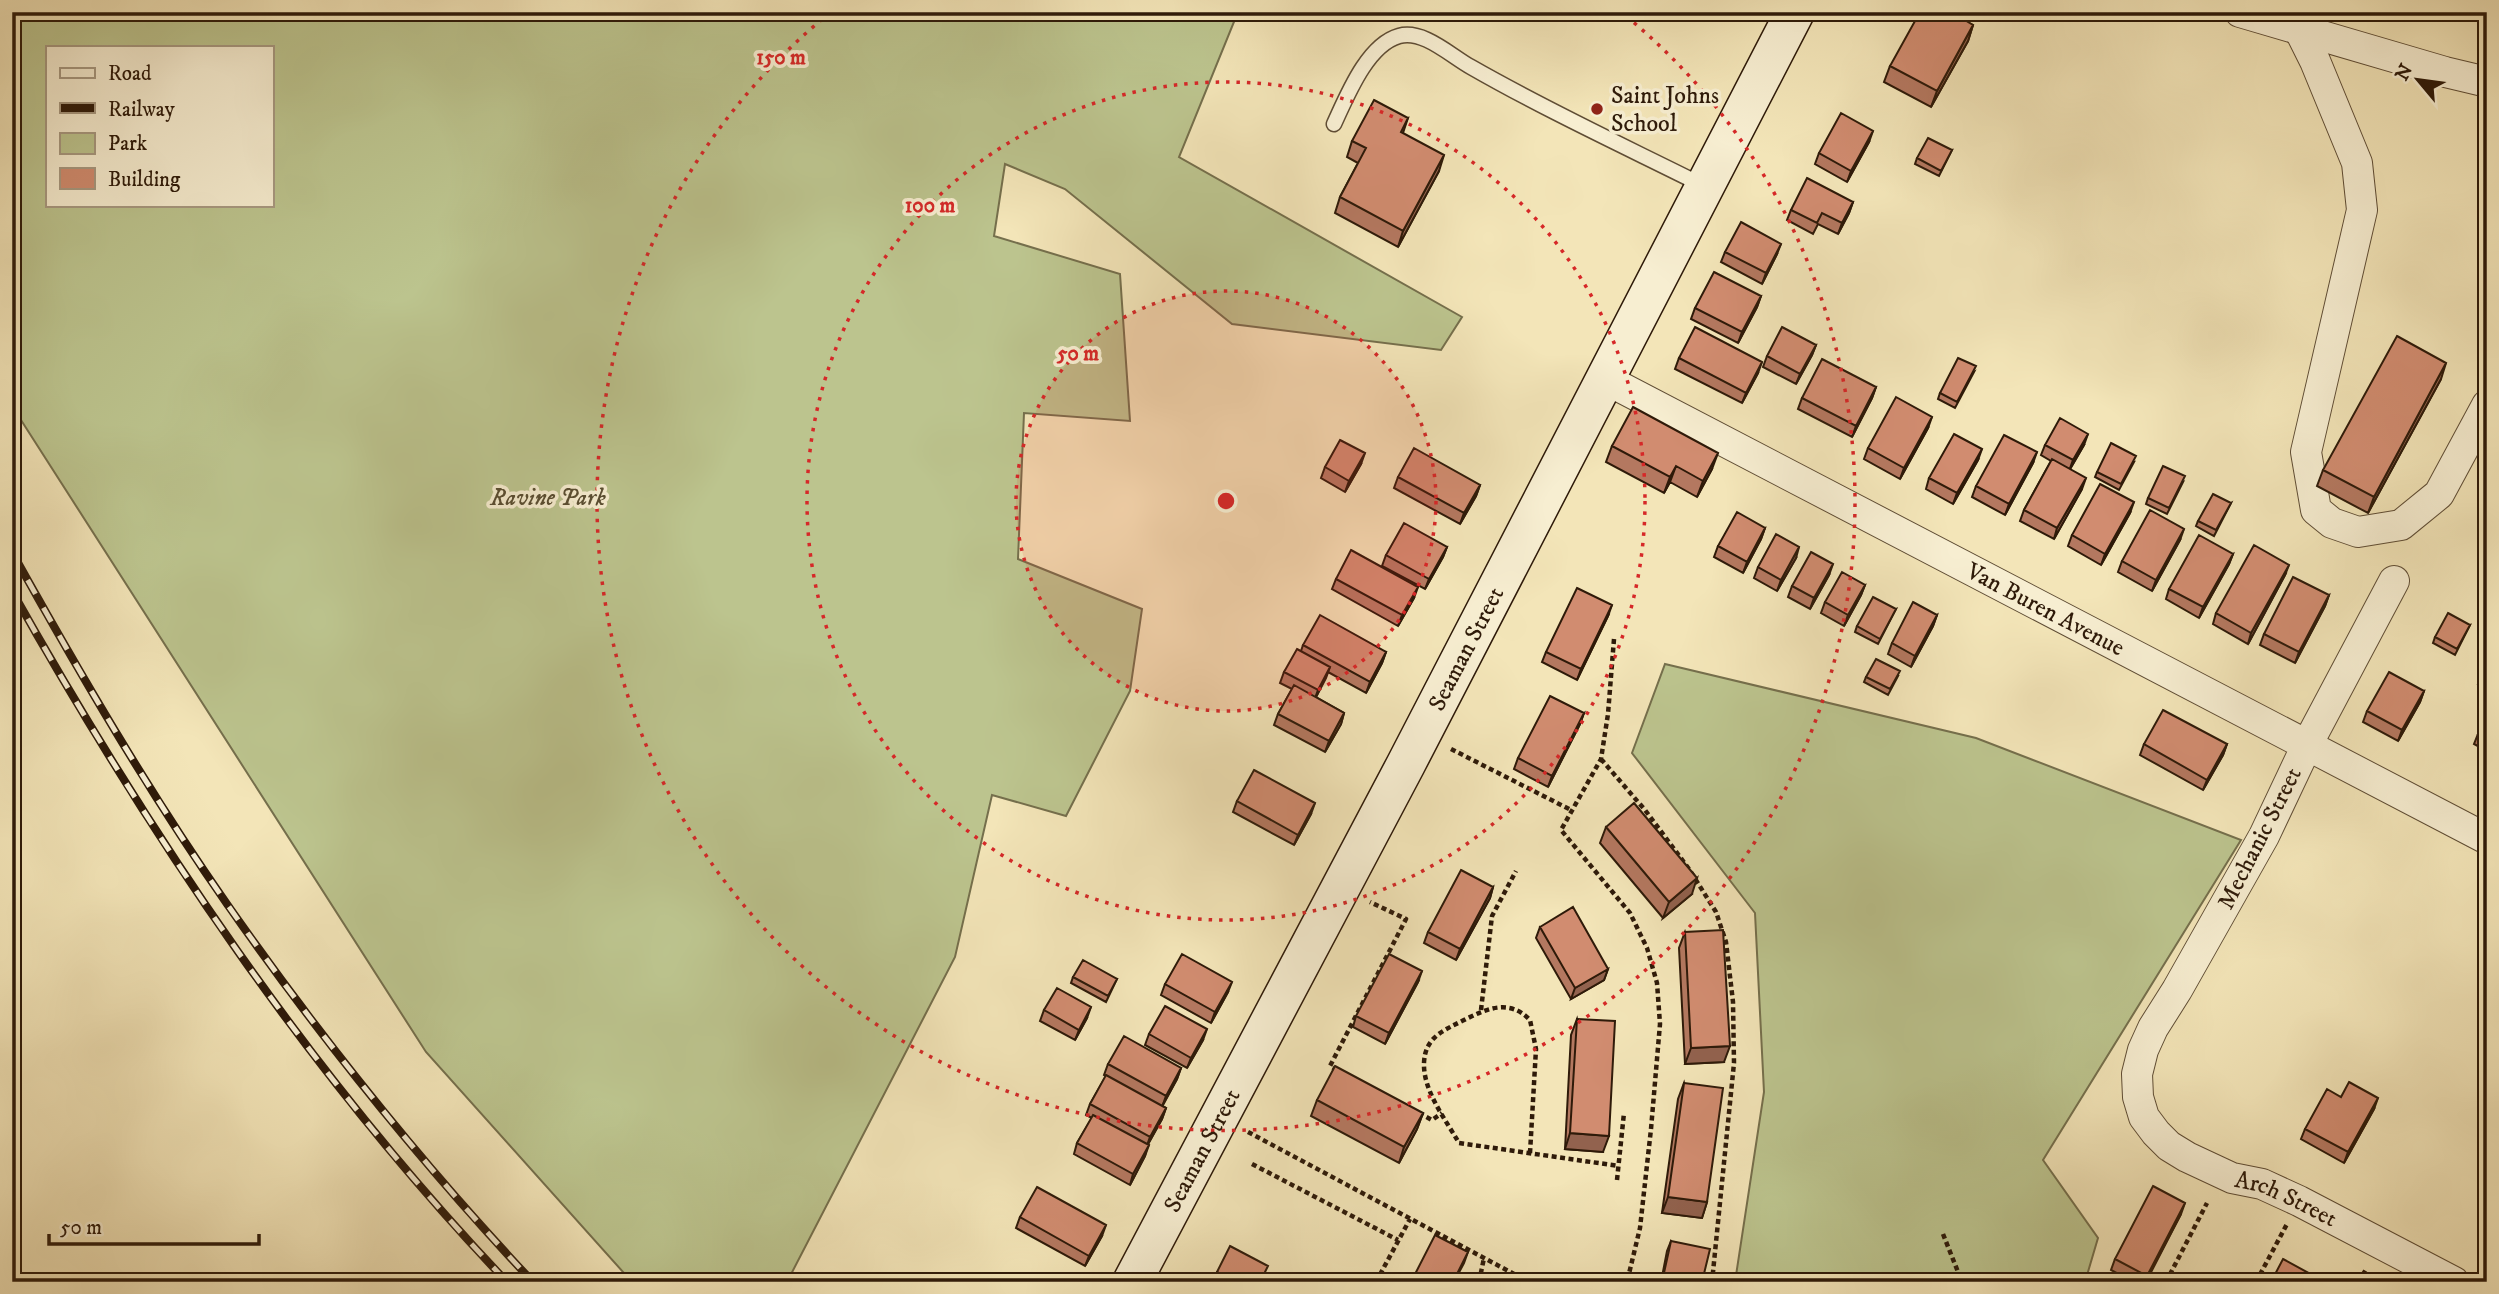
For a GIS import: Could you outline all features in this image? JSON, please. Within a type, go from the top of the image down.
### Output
[{"type":"street","name":"Seaman Street","points":[[1132,1282],[1406,765],[1795,12]]},
{"type":"street","points":[[2240,12],[2487,82]]},
{"type":"street","points":[[2299,29],[2357,163],[2362,211],[2306,452],[2316,510],[2332,523],[2358,532],[2400,525],[2439,494],[2487,405]]},
{"type":"street","name":"Van Buren Avenue","points":[[1605,379],[2487,839]]},
{"type":"street","name":"Mechanic Street","points":[[2138,1097],[2137,1074],[2143,1050],[2153,1028],[2264,836],[2307,745],[2394,580]]},
{"type":"street","name":"Arch Street","points":[[2138,1097],[2144,1118],[2156,1133],[2169,1146],[2187,1157],[2232,1178],[2262,1184],[2299,1201],[2454,1282]]},
{"type":"lane","points":[[1334,124],[1355,79],[1385,43],[1402,35],[1419,37],[1483,74],[1705,187]]},
{"type":"path","points":[[1614,639],[1608,714],[1601,759],[1561,830],[1630,914],[1647,948],[1657,983],[1660,1024],[1650,1142],[1640,1228],[1627,1282]]},
{"type":"path","points":[[1447,747],[1571,810]]},
{"type":"path","points":[[1601,759],[1645,810],[1689,869],[1716,912],[1726,942],[1733,1012],[1734,1063],[1712,1282]]},
{"type":"path","points":[[1482,1010],[1492,916],[1516,871]]},
{"type":"path","points":[[1342,1072],[1330,1066],[1406,919],[1368,900]]},
{"type":"path","points":[[1530,1153],[1536,1049],[1530,1020],[1516,1009],[1494,1007],[1482,1010],[1435,1035],[1424,1061],[1427,1080],[1458,1143],[1619,1166]]},
{"type":"path","points":[[1410,1108],[1432,1120],[1442,1114]]},
{"type":"path","points":[[1617,1180],[1624,1113]]},
{"type":"path","points":[[1248,1132],[1529,1282]]},
{"type":"path","points":[[1252,1164],[1398,1240]]},
{"type":"path","points":[[2166,1282],[2207,1203]]},
{"type":"path","points":[[2256,1282],[2292,1214]]},
{"type":"path","points":[[1377,1282],[1409,1219]]},
{"type":"path","points":[[1943,1234],[1962,1282]]},
{"type":"path","points":[[1479,1282],[1484,1258]]},
{"type":"green space","name":"Ravine Park","points":[[12,12],[1238,12],[1179,157],[1462,317],[1441,350],[1232,324],[1065,189],[1005,164],[994,236],[1120,274],[1130,421],[1024,413],[1018,559],[1142,609],[1130,691],[1066,816],[992,795],[955,957],[787,1282],[632,1282],[426,1052],[12,406]]},
{"type":"green space","points":[[1665,664],[1976,738],[2241,840],[2043,1160],[2098,1238],[2085,1282],[1735,1282],[1764,1092],[1755,913],[1632,753]]},
{"type":"building","points":[[1920,12],[1967,12],[1963,19],[1973,25],[1937,91],[1890,66]]},
{"type":"building","points":[[1374,100],[1408,118],[1401,132],[1444,155],[1403,231],[1340,197],[1366,148],[1352,141]]},
{"type":"building","points":[[1841,113],[1873,131],[1851,171],[1819,153]]},
{"type":"building","points":[[1928,138],[1952,150],[1941,171],[1917,158]]},
{"type":"building","points":[[1807,178],[1853,202],[1842,223],[1822,213],[1817,223],[1791,210]]},
{"type":"building","points":[[1741,222],[1781,244],[1766,273],[1725,252]]},
{"type":"building","points":[[1714,272],[1761,296],[1742,332],[1695,308]]},
{"type":"building","points":[[1695,327],[1762,362],[1746,393],[1679,358]]},
{"type":"building","points":[[1782,327],[1816,345],[1800,374],[1767,356]]},
{"type":"building","points":[[2397,336],[2446,363],[2374,497],[2323,470]]},
{"type":"building","points":[[1958,358],[1976,366],[1957,402],[1940,393]]},
{"type":"building","points":[[1822,359],[1876,387],[1856,426],[1802,398]]},
{"type":"building","points":[[1896,397],[1932,417],[1904,468],[1868,448]]},
{"type":"building","points":[[1633,407],[1718,453],[1703,481],[1676,466],[1670,477],[1612,446]]},
{"type":"building","points":[[2060,418],[2088,434],[2073,460],[2045,445]]},
{"type":"building","points":[[1954,434],[1982,449],[1957,493],[1929,478]]},
{"type":"building","points":[[2004,435],[2037,452],[2009,504],[1976,486]]},
{"type":"building","points":[[1340,440],[1365,453],[1349,481],[1325,467]]},
{"type":"building","points":[[2111,443],[2136,456],[2121,484],[2097,472]]},
{"type":"building","points":[[1414,448],[1480,485],[1464,513],[1398,477]]},
{"type":"building","points":[[2052,459],[2086,478],[2057,528],[2024,510]]},
{"type":"building","points":[[2163,466],[2185,476],[2169,508],[2148,498]]},
{"type":"building","points":[[2100,484],[2134,502],[2105,554],[2072,535]]},
{"type":"building","points":[[2213,494],[2231,503],[2216,530],[2198,521]]},
{"type":"building","points":[[2150,510],[2184,529],[2156,580],[2122,561]]},
{"type":"building","points":[[1737,512],[1765,528],[1747,562],[1718,546]]},
{"type":"building","points":[[1404,523],[1447,547],[1429,579],[1386,555]]},
{"type":"building","points":[[1776,534],[1799,547],[1781,580],[1758,567]]},
{"type":"building","points":[[2199,535],[2233,554],[2203,607],[2169,589]]},
{"type":"building","points":[[2254,545],[2289,565],[2251,633],[2216,613]]},
{"type":"building","points":[[1351,550],[1418,587],[1402,615],[1336,579]]},
{"type":"building","points":[[1811,552],[1833,564],[1814,598],[1792,586]]},
{"type":"building","points":[[1842,572],[1865,585],[1848,615],[1825,602]]},
{"type":"building","points":[[2293,577],[2329,595],[2299,652],[2264,634]]},
{"type":"building","points":[[1577,588],[1612,605],[1581,669],[1546,652]]},
{"type":"building","points":[[1873,597],[1896,609],[1880,639],[1857,626]]},
{"type":"building","points":[[1913,602],[1937,615],[1915,656],[1892,643]]},
{"type":"building","points":[[2448,613],[2470,625],[2457,649],[2435,637]]},
{"type":"building","points":[[1320,615],[1386,652],[1370,682],[1303,645]]},
{"type":"building","points":[[1297,649],[1330,667],[1318,690],[1284,672]]},
{"type":"building","points":[[1876,659],[1900,671],[1890,689],[1866,677]]},
{"type":"building","points":[[2487,667],[2487,682],[2480,679]]},
{"type":"building","points":[[2389,672],[2424,691],[2402,730],[2367,711]]},
{"type":"building","points":[[1294,685],[1344,713],[1329,741],[1278,714]]},
{"type":"building","points":[[1550,696],[1584,713],[1552,776],[1518,758]]},
{"type":"building","points":[[2163,710],[2227,744],[2207,780],[2144,744]]},
{"type":"building","points":[[2487,717],[2487,738],[2478,734]]},
{"type":"building","points":[[1254,770],[1315,803],[1298,835],[1237,801]]},
{"type":"building","points":[[1634,803],[1697,878],[1669,902],[1606,827]]},
{"type":"building","points":[[1461,870],[1493,887],[1460,949],[1428,932]]},
{"type":"building","points":[[1573,907],[1608,969],[1575,988],[1540,927]]},
{"type":"building","points":[[1723,930],[1730,1046],[1691,1048],[1685,932]]},
{"type":"building","points":[[1182,954],[1232,982],[1215,1012],[1165,984]]},
{"type":"building","points":[[1389,954],[1422,971],[1389,1033],[1356,1016]]},
{"type":"building","points":[[1083,960],[1117,979],[1108,996],[1073,977]]},
{"type":"building","points":[[1057,988],[1091,1007],[1079,1030],[1044,1010]]},
{"type":"building","points":[[1165,1006],[1207,1029],[1191,1058],[1149,1034]]},
{"type":"building","points":[[1577,1019],[1615,1021],[1609,1136],[1570,1133]]},
{"type":"building","points":[[1124,1036],[1181,1068],[1166,1096],[1108,1064]]},
{"type":"building","points":[[1335,1066],[1423,1113],[1404,1147],[1317,1100]]},
{"type":"building","points":[[1106,1075],[1166,1108],[1150,1137],[1090,1104]]},
{"type":"building","points":[[2349,1082],[2378,1098],[2348,1152],[2305,1129],[2327,1089],[2341,1097]]},
{"type":"building","points":[[1684,1083],[1723,1088],[1707,1202],[1668,1197]]},
{"type":"building","points":[[1093,1115],[1149,1145],[1133,1174],[1077,1143]]},
{"type":"building","points":[[2153,1186],[2185,1203],[2147,1276],[2115,1259]]},
{"type":"building","points":[[1037,1187],[1106,1225],[1089,1256],[1020,1217]]},
{"type":"building","points":[[1435,1235],[1468,1252],[1453,1282],[1411,1282]]},
{"type":"building","points":[[1671,1241],[1710,1249],[1702,1282],[1662,1282]]},
{"type":"building","points":[[1230,1246],[1268,1266],[1260,1282],[1236,1282],[1217,1272]]},
{"type":"building","points":[[2283,1259],[2316,1277],[2314,1282],[2271,1282]]},
{"type":"railway","points":[[12,552],[142,775],[262,954],[373,1099],[451,1192],[533,1282]]},
{"type":"railway","points":[[12,591],[120,774],[238,952],[367,1122],[435,1203],[507,1282]]},
{"type":"place","name":"Saint Johns School","points":[[1597,109]]}]
